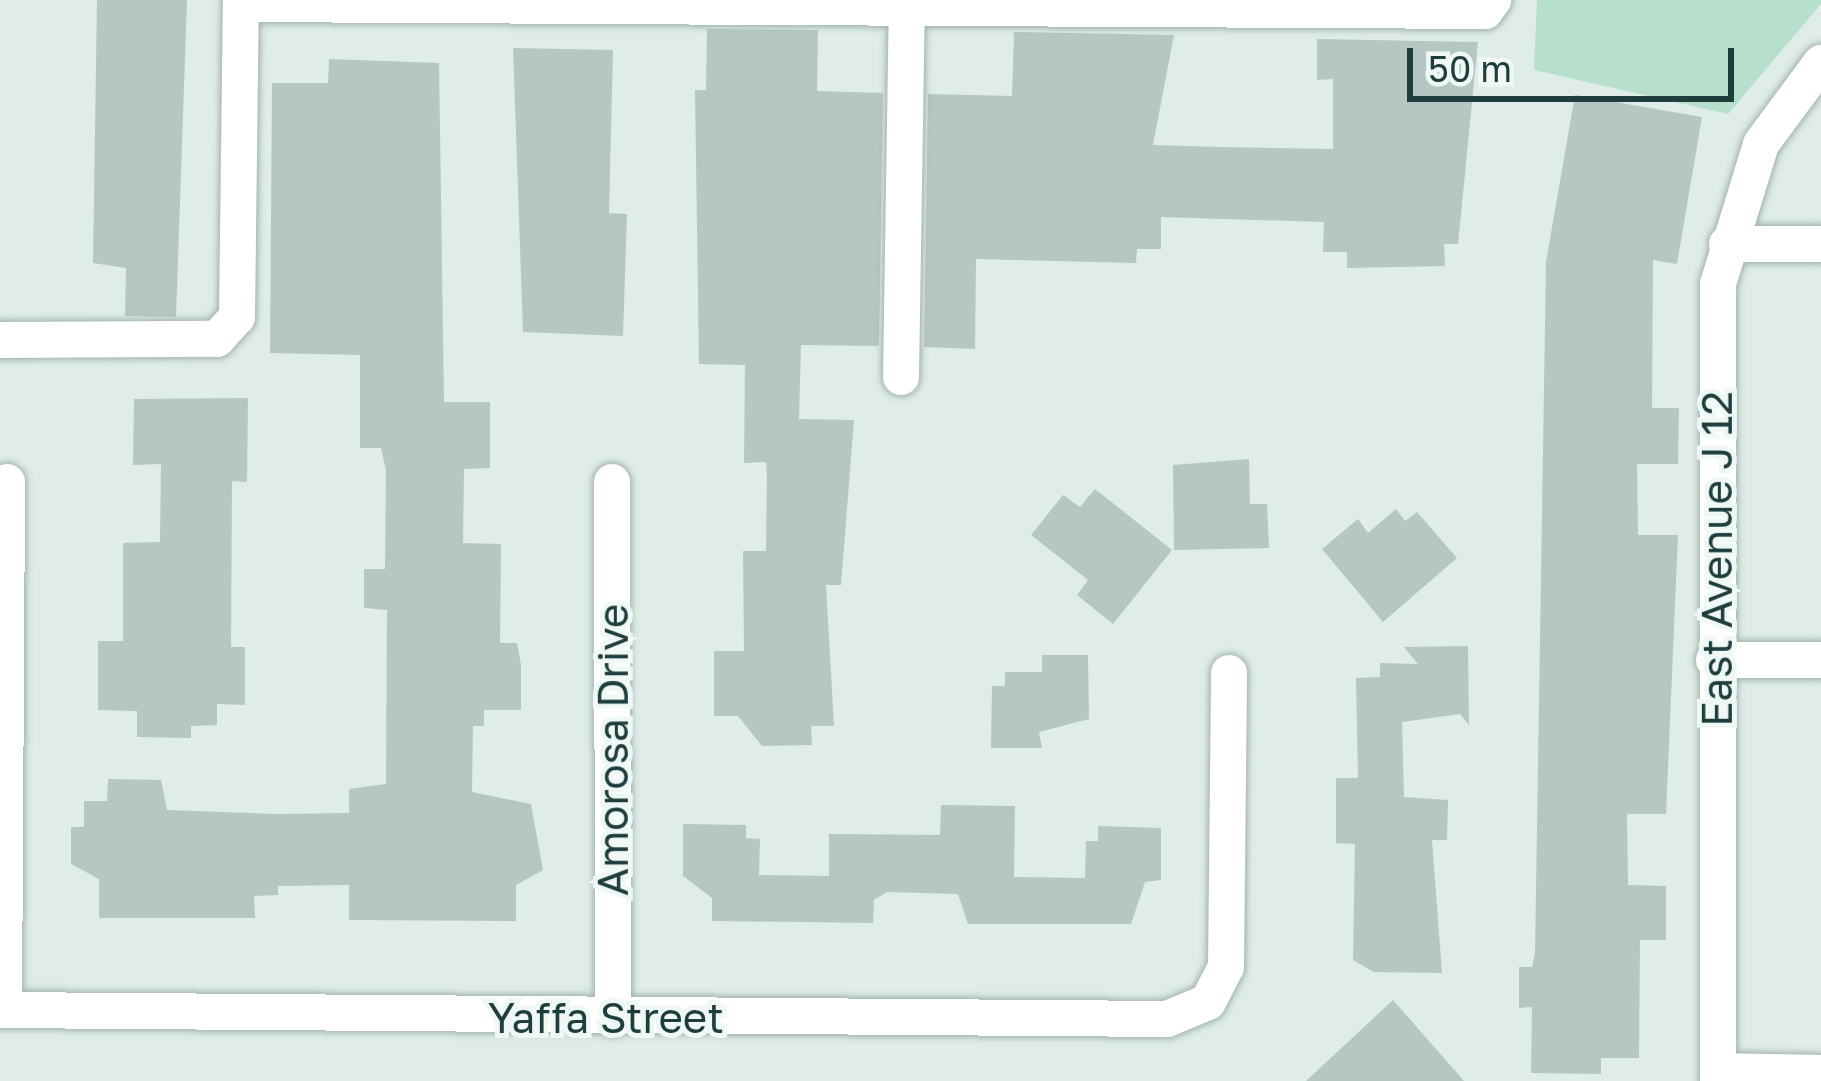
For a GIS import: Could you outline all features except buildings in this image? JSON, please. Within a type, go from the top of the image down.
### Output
[{"type":"street","points":[[0,340],[217,339],[237,316],[241,2],[1485,11],[1493,0]]},
{"type":"street","points":[[901,377],[907,8]]},
{"type":"street","name":"East Avenue J 12","points":[[1718,1076],[1714,660],[1727,244],[1761,144],[1821,63]]},
{"type":"street","points":[[1727,244],[1821,244]]},
{"type":"street","points":[[2,1010],[7,482]]},
{"type":"street","name":"Amorosa Drive","points":[[612,482],[613,1018]]},
{"type":"street","points":[[1714,660],[1821,660]]},
{"type":"street","name":"Yaffa Street","points":[[2,1010],[1167,1019],[1208,1002],[1226,967],[1228,673]]},
{"type":"street","points":[[1718,1076],[1821,1073]]},
{"type":"green space","points":[[1537,0],[1821,0],[1821,4],[1728,114],[1534,70]]}]
